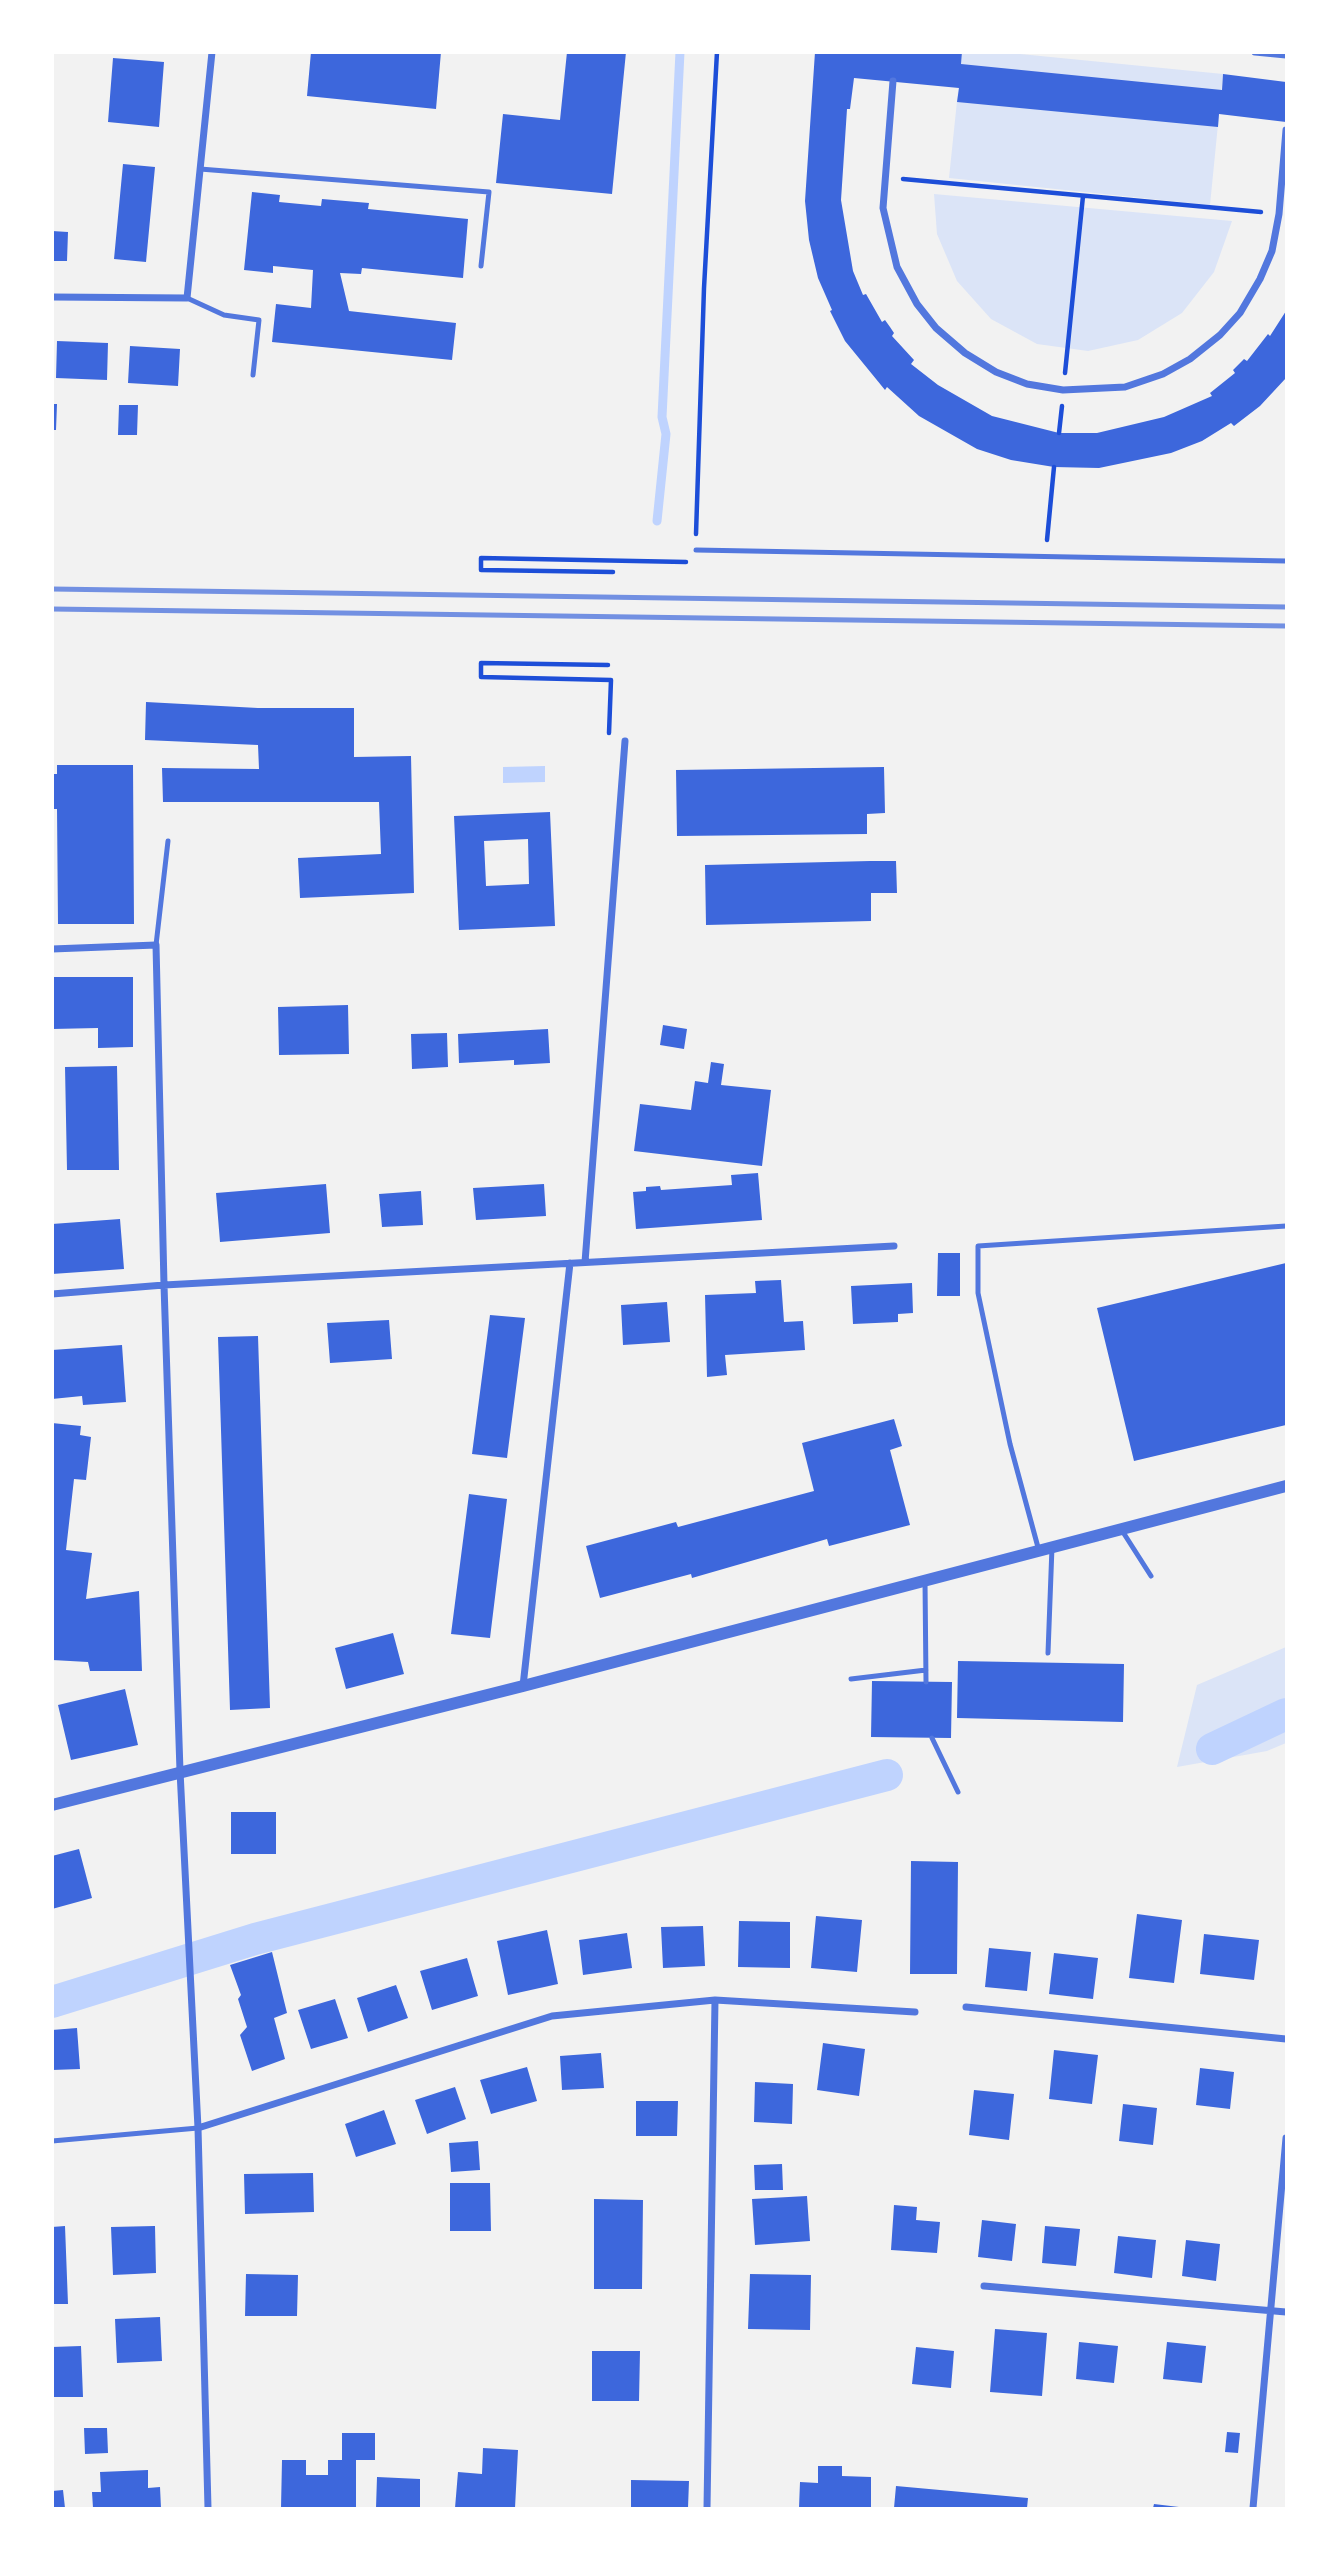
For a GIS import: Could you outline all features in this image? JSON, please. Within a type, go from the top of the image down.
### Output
[{"type":"street","points":[[52,297],[187,298],[212,52]]},
{"type":"street","points":[[1255,52],[1286,55]]},
{"type":"street","points":[[893,82],[883,177],[883,208],[897,267],[916,304],[936,328],[965,354],[996,372],[1027,384],[1063,390],[1096,391],[1125,387],[1163,374],[1190,359],[1220,335],[1240,313],[1261,279],[1272,251],[1279,214],[1286,130]]},
{"type":"street","points":[[585,1262],[625,741]]},
{"type":"street","points":[[52,949],[156,945],[180,1771],[198,2128],[208,2508]]},
{"type":"street","points":[[52,1294],[164,1285],[894,1246]]},
{"type":"street","points":[[523,1686],[570,1263]]},
{"type":"street","points":[[52,1805],[523,1686],[1286,1486]]},
{"type":"street","points":[[198,2128],[552,2016],[715,2000],[915,2012]]},
{"type":"street","points":[[707,2508],[715,2000]]},
{"type":"street","points":[[966,2007],[1286,2039]]},
{"type":"street","points":[[1253,2508],[1286,2138]]},
{"type":"street","points":[[984,2286],[1286,2312]]},
{"type":"lane","points":[[200,169],[489,191],[481,266]]},
{"type":"lane","points":[[187,298],[224,316],[259,320],[253,375]]},
{"type":"lane","points":[[696,550],[1286,561]]},
{"type":"lane","points":[[156,945],[168,841]]},
{"type":"lane","points":[[1039,1551],[1010,1444],[978,1293],[978,1246],[1286,1226]]},
{"type":"lane","points":[[1121,1529],[1151,1576]]},
{"type":"lane","points":[[1048,1653],[1052,1547]]},
{"type":"lane","points":[[925,1581],[926,1682]]},
{"type":"lane","points":[[851,1679],[926,1670]]},
{"type":"lane","points":[[932,1738],[958,1792]]},
{"type":"lane","points":[[52,2141],[198,2128]]},
{"type":"path","points":[[613,572],[481,570],[481,558],[690,562],[696,550],[704,288],[717,52]]},
{"type":"path","points":[[883,177],[1279,214]]},
{"type":"path","points":[[1059,433],[1083,196]]},
{"type":"path","points":[[1045,558],[1054,467]]},
{"type":"path","points":[[608,665],[481,663],[481,677],[611,680],[608,746]]},
{"type":"shaded area","points":[[962,53],[1010,53],[1223,74],[1210,205],[949,178]]},
{"type":"shaded area","points":[[934,194],[1232,221],[1214,272],[1182,313],[1138,340],[1088,351],[1037,344],[991,319],[957,281],[937,234]]},
{"type":"shaded area","points":[[1286,1647],[1286,1743],[1267,1751],[1177,1767],[1197,1685]]},
{"type":"water","points":[[545,766],[545,782],[503,783],[503,767]]},
{"type":"building","points":[[311,52],[441,52],[436,109],[307,96]]},
{"type":"building","points":[[567,52],[626,52],[612,194],[496,183],[503,114],[560,120]]},
{"type":"building","points":[[815,52],[962,52],[961,64],[1222,90],[1223,74],[1286,82],[1286,122],[1219,114],[1218,127],[957,102],[959,88],[854,78],[850,109],[847,109],[841,200],[853,271],[863,295],[866,294],[882,322],[885,320],[894,333],[892,336],[914,360],[911,364],[938,385],[992,416],[1059,433],[1097,433],[1164,417],[1212,396],[1210,393],[1235,373],[1233,370],[1244,359],[1247,361],[1268,334],[1270,336],[1286,311],[1286,378],[1260,406],[1234,426],[1231,423],[1202,441],[1171,453],[1099,468],[1054,467],[1011,460],[977,449],[919,416],[887,387],[885,390],[845,341],[818,278],[809,240],[805,201]]},
{"type":"building","points":[[113,58],[164,62],[159,127],[108,122]]},
{"type":"building","points":[[123,164],[155,167],[146,262],[114,259]]},
{"type":"building","points":[[252,192],[280,195],[279,202],[321,206],[322,199],[369,203],[368,209],[468,219],[463,278],[362,268],[361,274],[340,273],[349,311],[456,323],[452,360],[272,342],[276,304],[311,308],[313,270],[273,266],[273,273],[244,270]]},
{"type":"building","points":[[52,231],[68,232],[67,261],[52,261]]},
{"type":"building","points":[[57,341],[108,343],[107,380],[56,378]]},
{"type":"building","points":[[130,346],[180,349],[178,386],[128,383]]},
{"type":"building","points":[[52,404],[57,404],[56,430],[52,430]]},
{"type":"building","points":[[119,405],[138,405],[137,435],[118,435]]},
{"type":"building","points":[[146,702],[258,708],[354,708],[354,757],[411,756],[414,893],[300,898],[298,858],[381,854],[379,802],[163,802],[162,768],[259,769],[258,745],[145,740]]},
{"type":"building","points":[[57,765],[133,765],[134,924],[58,924],[57,809],[52,809],[52,774],[57,774]]},
{"type":"building","points":[[884,767],[885,813],[867,814],[867,834],[677,836],[676,770]]},
{"type":"building","points":[[550,812],[555,926],[459,930],[454,816]],"holes":[[[528,839],[529,884],[486,886],[484,841]]]},
{"type":"building","points":[[896,861],[897,893],[871,893],[871,921],[706,925],[705,865]]},
{"type":"building","points":[[52,977],[133,977],[133,1047],[98,1048],[98,1028],[52,1029]]},
{"type":"building","points":[[348,1005],[349,1054],[279,1055],[278,1007]]},
{"type":"building","points":[[663,1025],[687,1029],[684,1049],[660,1045]]},
{"type":"building","points":[[548,1029],[550,1063],[514,1065],[514,1060],[459,1063],[458,1034]]},
{"type":"building","points":[[447,1033],[448,1067],[412,1069],[411,1034]]},
{"type":"building","points":[[711,1062],[724,1064],[721,1085],[771,1090],[762,1166],[634,1151],[640,1104],[691,1110],[695,1081],[708,1083]]},
{"type":"building","points":[[117,1066],[119,1170],[67,1170],[65,1067]]},
{"type":"building","points":[[758,1173],[762,1220],[636,1229],[633,1192],[660,1186],[661,1190],[732,1185],[731,1175]]},
{"type":"building","points":[[326,1184],[330,1233],[220,1242],[216,1193]]},
{"type":"building","points":[[544,1184],[546,1216],[476,1220],[473,1188]]},
{"type":"building","points":[[421,1191],[423,1225],[382,1227],[379,1194]]},
{"type":"building","points":[[120,1219],[124,1269],[52,1274],[52,1224]]},
{"type":"building","points":[[938,1253],[960,1253],[960,1296],[937,1296]]},
{"type":"building","points":[[1286,1263],[1286,1425],[1134,1461],[1097,1308]]},
{"type":"building","points":[[781,1280],[784,1322],[803,1321],[805,1350],[725,1355],[727,1375],[707,1377],[705,1295],[756,1293],[755,1281]]},
{"type":"building","points":[[912,1283],[913,1313],[898,1314],[898,1322],[853,1324],[851,1286]]},
{"type":"building","points":[[667,1302],[670,1342],[623,1345],[621,1305]]},
{"type":"building","points":[[490,1315],[525,1318],[507,1458],[472,1454]]},
{"type":"building","points":[[389,1320],[392,1359],[330,1363],[327,1323]]},
{"type":"building","points":[[258,1336],[270,1708],[230,1710],[218,1337]]},
{"type":"building","points":[[122,1345],[126,1402],[83,1405],[82,1396],[52,1399],[52,1350]]},
{"type":"building","points":[[894,1419],[902,1446],[890,1450],[910,1525],[829,1546],[827,1539],[692,1578],[691,1574],[600,1598],[586,1546],[676,1522],[678,1527],[814,1491],[802,1443]]},
{"type":"building","points":[[52,1423],[81,1426],[80,1435],[91,1437],[86,1480],[74,1479],[66,1550],[92,1553],[86,1599],[139,1591],[142,1671],[90,1671],[88,1662],[52,1660]]},
{"type":"building","points":[[469,1494],[507,1499],[490,1638],[451,1634]]},
{"type":"building","points":[[393,1633],[404,1674],[346,1689],[335,1648]]},
{"type":"building","points":[[958,1661],[1124,1664],[1123,1722],[957,1718]]},
{"type":"building","points":[[872,1681],[952,1682],[951,1738],[871,1737]]},
{"type":"building","points":[[125,1689],[138,1745],[71,1760],[58,1705]]},
{"type":"building","points":[[231,1812],[276,1812],[276,1854],[231,1854]]},
{"type":"building","points":[[79,1849],[92,1898],[52,1909],[52,1856]]},
{"type":"building","points":[[911,1861],[958,1862],[957,1974],[910,1974]]},
{"type":"building","points":[[1137,1914],[1182,1920],[1174,1983],[1129,1978]]},
{"type":"building","points":[[816,1916],[862,1920],[857,1972],[811,1968]]},
{"type":"building","points":[[739,1921],[790,1922],[790,1968],[738,1967]]},
{"type":"building","points":[[703,1926],[705,1966],[663,1968],[661,1927]]},
{"type":"building","points":[[547,1930],[558,1984],[508,1995],[497,1941]]},
{"type":"building","points":[[627,1933],[632,1968],[583,1975],[579,1940]]},
{"type":"building","points":[[1204,1934],[1259,1940],[1254,1980],[1200,1974]]},
{"type":"building","points":[[989,1948],[1031,1952],[1027,1991],[985,1987]]},
{"type":"building","points":[[272,1952],[287,2013],[274,2018],[285,2059],[252,2071],[240,2035],[247,2027],[238,1999],[241,1995],[230,1965]]},
{"type":"building","points":[[1054,1953],[1098,1958],[1093,1999],[1049,1994]]},
{"type":"building","points":[[467,1958],[478,1996],[432,2010],[420,1971]]},
{"type":"building","points":[[396,1985],[408,2018],[368,2032],[357,1998]]},
{"type":"building","points":[[335,1999],[348,2038],[311,2049],[298,2010]]},
{"type":"building","points":[[77,2028],[80,2069],[52,2070],[52,2030]]},
{"type":"building","points":[[823,2043],[865,2049],[859,2096],[817,2090]]},
{"type":"building","points":[[1054,2050],[1098,2055],[1092,2104],[1049,2099]]},
{"type":"building","points":[[601,2053],[604,2088],[562,2090],[560,2056]]},
{"type":"building","points":[[527,2067],[537,2101],[491,2114],[480,2080]]},
{"type":"building","points":[[1200,2068],[1234,2072],[1230,2109],[1196,2105]]},
{"type":"building","points":[[755,2082],[793,2084],[792,2124],[754,2122]]},
{"type":"building","points":[[455,2087],[466,2119],[427,2134],[415,2100]]},
{"type":"building","points":[[974,2090],[1014,2094],[1009,2140],[969,2135]]},
{"type":"building","points":[[636,2101],[678,2101],[677,2136],[636,2136]]},
{"type":"building","points":[[1123,2104],[1157,2108],[1153,2145],[1119,2141]]},
{"type":"building","points":[[384,2110],[396,2144],[356,2157],[345,2124]]},
{"type":"building","points":[[478,2141],[480,2170],[451,2172],[449,2143]]},
{"type":"building","points":[[782,2164],[783,2190],[755,2190],[754,2165]]},
{"type":"building","points":[[313,2173],[314,2212],[245,2214],[244,2174]]},
{"type":"building","points":[[450,2183],[490,2183],[491,2231],[450,2231]]},
{"type":"building","points":[[807,2196],[810,2241],[755,2245],[752,2199]]},
{"type":"building","points":[[594,2199],[643,2200],[642,2289],[594,2289]]},
{"type":"building","points":[[894,2205],[917,2207],[916,2220],[940,2222],[937,2253],[891,2250]]},
{"type":"building","points":[[982,2220],[1016,2224],[1012,2261],[978,2257]]},
{"type":"building","points":[[65,2226],[68,2304],[52,2304],[52,2227]]},
{"type":"building","points":[[155,2226],[156,2273],[113,2275],[111,2227]]},
{"type":"building","points":[[1045,2226],[1080,2229],[1076,2266],[1042,2263]]},
{"type":"building","points":[[1118,2236],[1156,2240],[1152,2278],[1114,2273]]},
{"type":"building","points":[[1186,2240],[1220,2244],[1216,2281],[1182,2276]]},
{"type":"building","points":[[246,2274],[298,2275],[297,2316],[245,2316]]},
{"type":"building","points":[[750,2274],[811,2275],[810,2330],[748,2329]]},
{"type":"building","points":[[160,2317],[162,2361],[117,2363],[115,2319]]},
{"type":"building","points":[[995,2329],[1047,2333],[1042,2396],[990,2392]]},
{"type":"building","points":[[1079,2342],[1118,2346],[1114,2383],[1076,2379]]},
{"type":"building","points":[[1167,2342],[1206,2346],[1202,2383],[1163,2379]]},
{"type":"building","points":[[81,2346],[83,2397],[52,2397],[52,2347]]},
{"type":"building","points":[[916,2347],[954,2351],[951,2388],[912,2384]]},
{"type":"building","points":[[592,2351],[640,2351],[639,2401],[592,2401]]},
{"type":"building","points":[[84,2428],[107,2428],[108,2453],[85,2454]]},
{"type":"building","points":[[1227,2432],[1240,2433],[1238,2453],[1225,2452]]},
{"type":"building","points":[[342,2433],[375,2433],[375,2460],[356,2460],[356,2508],[281,2508],[282,2460],[306,2460],[306,2475],[328,2475],[328,2460],[342,2460]]},
{"type":"building","points":[[483,2448],[518,2450],[515,2508],[455,2508],[458,2472],[482,2474]]},
{"type":"building","points":[[818,2466],[842,2466],[842,2476],[871,2477],[871,2508],[799,2508],[800,2482],[818,2483]]},
{"type":"building","points":[[148,2470],[148,2488],[160,2487],[161,2508],[93,2508],[92,2492],[101,2492],[100,2472]]},
{"type":"building","points":[[377,2477],[420,2479],[420,2508],[376,2508]]},
{"type":"building","points":[[631,2480],[689,2481],[688,2508],[631,2508]]},
{"type":"building","points":[[896,2486],[1028,2498],[1027,2508],[894,2508]]},
{"type":"building","points":[[63,2490],[65,2508],[52,2508],[52,2491]]},
{"type":"building","points":[[1154,2504],[1179,2507],[1179,2508],[1153,2508]]},
{"type":"waterway","points":[[657,521],[666,434],[662,417],[680,52]]},
{"type":"waterway","points":[[1212,1749],[1286,1714]]},
{"type":"waterway","points":[[52,2002],[255,1939],[887,1775]]},
{"type":"railway","points":[[52,589],[1286,607]]},
{"type":"railway","points":[[52,609],[1286,626]]}]
